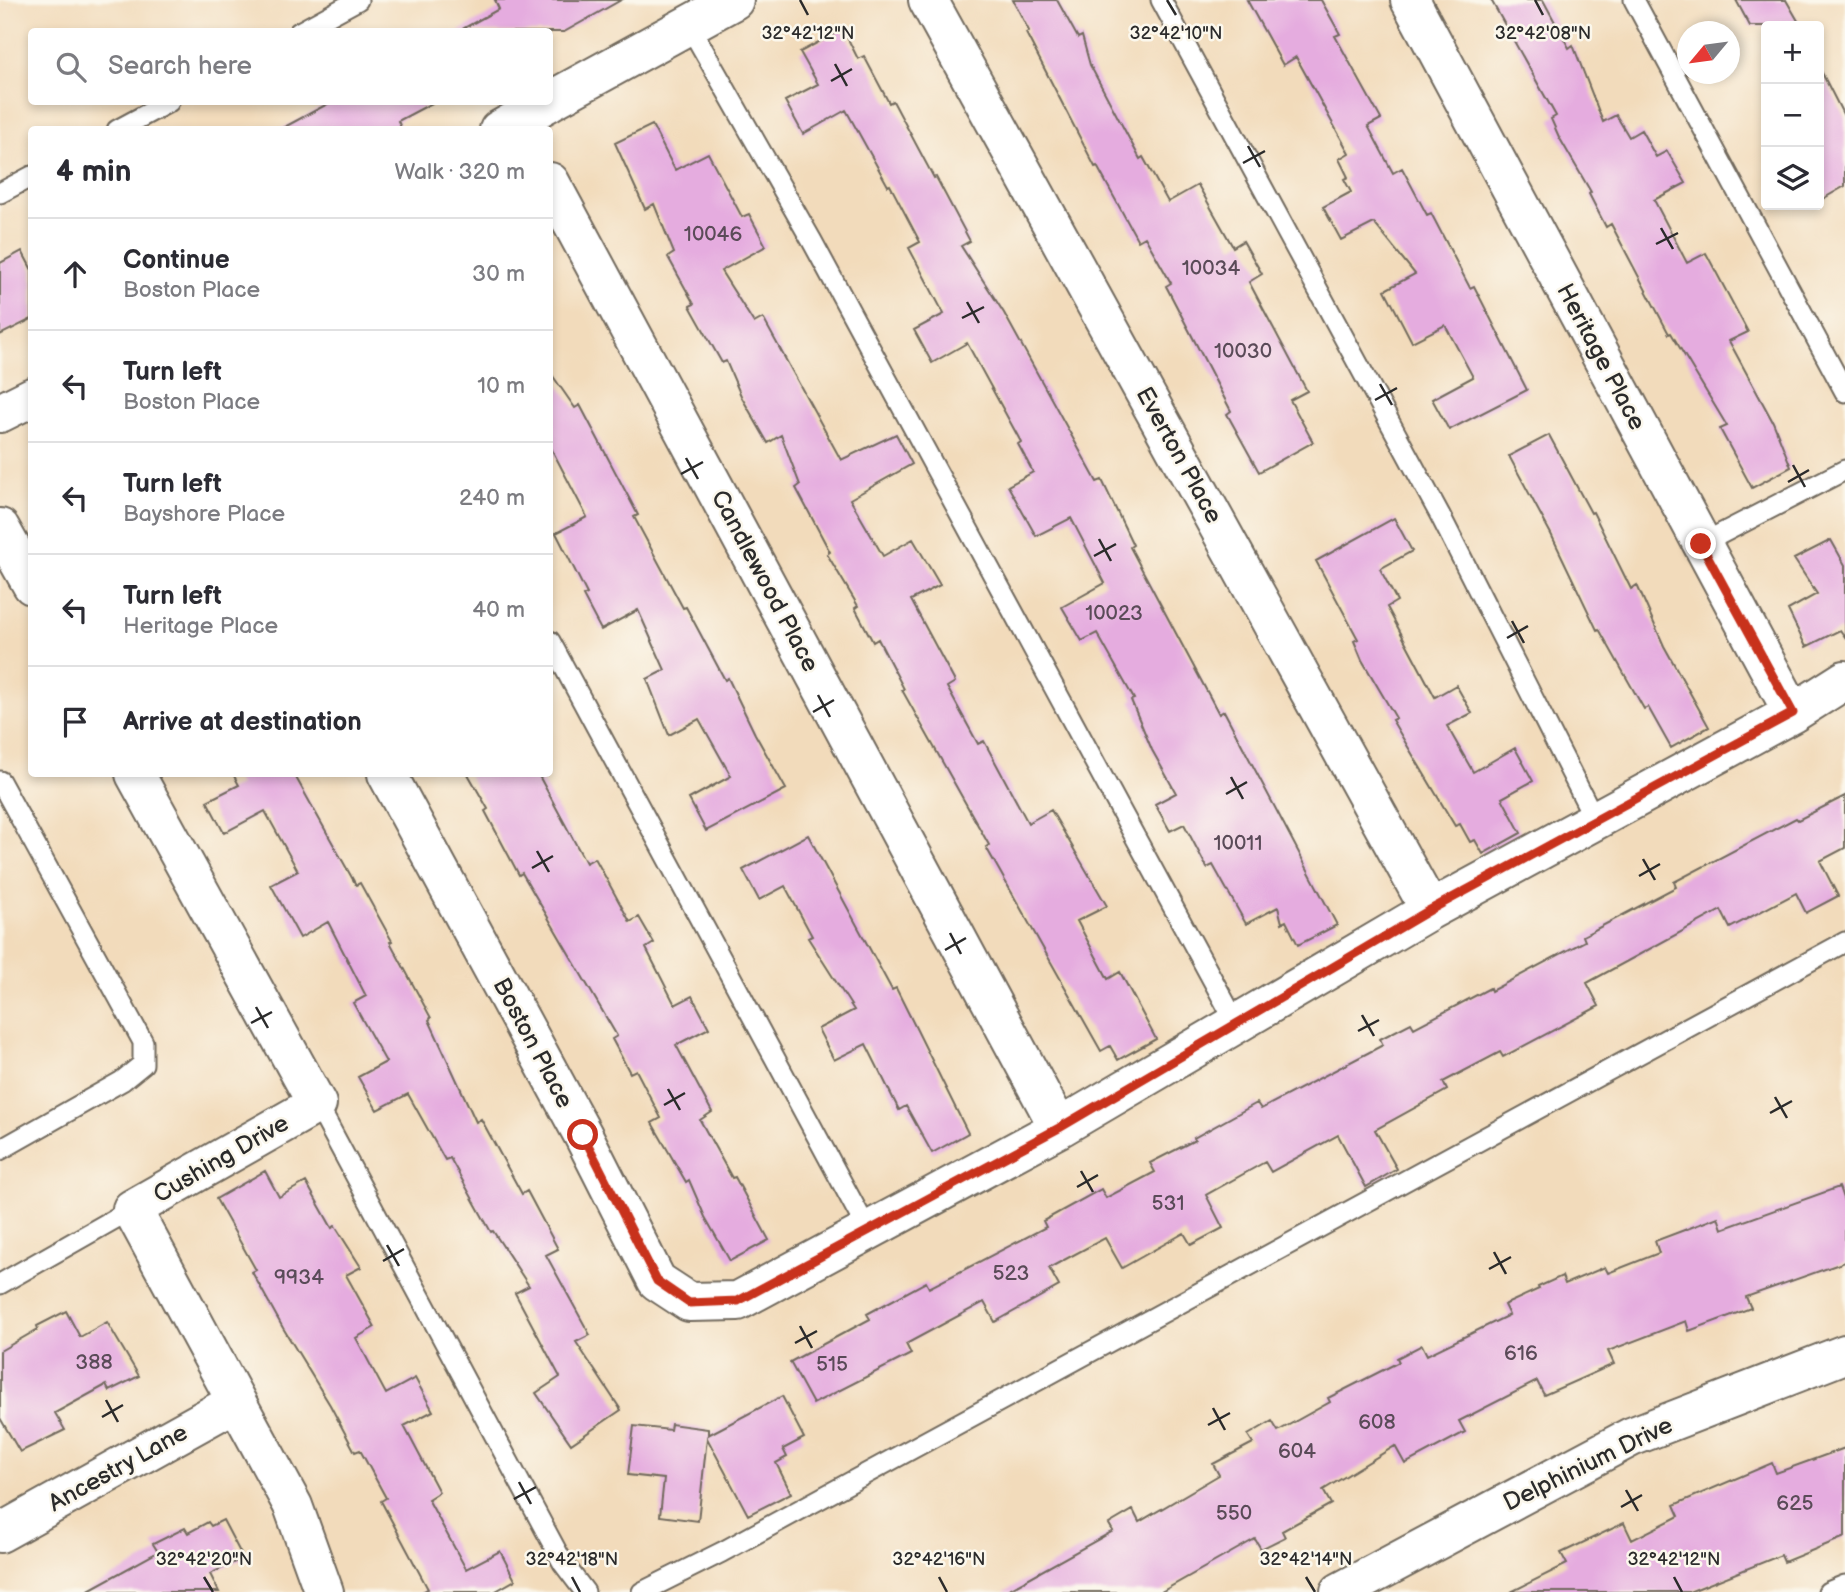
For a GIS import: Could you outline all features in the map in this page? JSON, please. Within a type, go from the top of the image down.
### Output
[{"type":"street","points":[[553,99],[734,0]]},
{"type":"street","name":"Everton Place","points":[[928,0],[1430,910]]},
{"type":"street","name":"Heritage Place","points":[[1410,0],[1793,713]]},
{"type":"street","points":[[512,126],[543,105]]},
{"type":"street","name":"Candlewood Place","points":[[553,188],[1059,1128]]},
{"type":"street","points":[[0,413],[28,399]]},
{"type":"street","points":[[0,528],[28,578]]},
{"type":"street","points":[[867,1231],[1059,1128],[1430,910],[1793,713],[1845,680]]},
{"type":"street","name":"Cushing Drive","points":[[137,777],[317,1104],[132,1209],[293,1506],[324,1592]]},
{"type":"street","name":"Boston Place","points":[[389,777],[583,1135],[657,1281],[689,1303],[738,1301],[867,1231]]},
{"type":"street","name":"Delphinium Drive","points":[[1340,1592],[1631,1437],[1845,1354]]},
{"type":"street","name":"Ancestry Lane","points":[[0,1533],[236,1402]]},
{"type":"lane","points":[[306,28],[358,0]]},
{"type":"lane","points":[[1161,0],[1440,515],[1595,820]]},
{"type":"lane","points":[[1634,0],[1845,392]]},
{"type":"lane","points":[[689,25],[812,241],[1237,1023]]},
{"type":"lane","points":[[124,126],[163,105]]},
{"type":"lane","points":[[0,193],[28,178]]},
{"type":"lane","points":[[1701,544],[1845,470]]},
{"type":"lane","points":[[553,647],[867,1231]]},
{"type":"lane","points":[[0,781],[143,1042],[143,1064],[122,1081],[0,1150]]},
{"type":"lane","points":[[642,1592],[734,1546],[1845,942]]},
{"type":"lane","points":[[317,1104],[563,1563],[585,1592]]},
{"type":"lane","points":[[0,1284],[132,1209]]},
{"type":"lane","points":[[563,1563],[567,1592]]},
{"type":"lane","points":[[1828,1592],[1845,1586]]},
{"type":"building","points":[[495,0],[621,0],[564,32],[553,32],[553,28],[464,28],[499,9]]},
{"type":"building","points":[[1013,0],[1057,0],[1078,38],[1082,36],[1090,65],[1140,159],[1143,157],[1168,202],[1198,185],[1233,247],[1243,241],[1262,274],[1249,282],[1307,391],[1290,400],[1313,442],[1259,472],[1227,414],[1231,411],[1166,286],[1171,283],[1145,237],[1138,241],[1097,166],[1095,167],[1026,33],[1029,31]]},
{"type":"building","points":[[1247,0],[1321,0],[1340,34],[1335,36],[1381,119],[1368,126],[1393,173],[1402,168],[1427,215],[1431,213],[1470,288],[1474,286],[1527,390],[1449,430],[1432,399],[1473,377],[1445,325],[1412,342],[1385,290],[1415,274],[1374,223],[1341,240],[1323,207],[1351,192],[1344,179],[1348,177],[1339,159],[1349,153],[1296,57],[1283,65]]},
{"type":"building","points":[[1491,0],[1543,0],[1569,48],[1573,45],[1603,122],[1616,115],[1629,137],[1641,130],[1656,157],[1667,151],[1686,183],[1654,200],[1687,263],[1706,253],[1748,332],[1729,341],[1773,422],[1791,467],[1752,488],[1720,429],[1727,426],[1671,333],[1669,334],[1611,224],[1606,227],[1589,194],[1591,192],[1559,137],[1551,119],[1556,116]]},
{"type":"building","points":[[1736,0],[1786,0],[1798,21],[1761,21],[1761,26],[1750,26]]},
{"type":"building","points":[[843,29],[858,59],[864,56],[889,103],[893,101],[934,178],[936,177],[970,241],[961,246],[1004,313],[1097,482],[1102,480],[1133,545],[1130,547],[1219,714],[1224,711],[1337,925],[1298,945],[1286,921],[1282,923],[1278,907],[1246,924],[1213,865],[1207,868],[1184,824],[1170,831],[1155,804],[1176,793],[1152,750],[1131,700],[1134,699],[1097,633],[1082,641],[1062,607],[1105,583],[1071,518],[1036,536],[1008,486],[1033,472],[1018,444],[1021,442],[967,343],[932,363],[914,330],[944,314],[909,248],[920,242],[846,110],[803,134],[785,101],[818,84],[800,52]]},
{"type":"building","points":[[1824,77],[1845,118],[1845,186],[1824,198]]},
{"type":"building","points":[[325,105],[428,105],[398,121],[400,126],[286,126]]},
{"type":"building","points":[[652,125],[675,170],[708,153],[742,217],[749,214],[766,246],[721,271],[754,323],[763,318],[841,460],[896,434],[912,464],[850,499],[883,556],[913,539],[940,585],[911,600],[955,682],[947,687],[978,744],[984,741],[1028,823],[1051,810],[1107,906],[1077,921],[1108,979],[1120,972],[1156,1039],[1118,1060],[1110,1046],[1101,1051],[986,847],[989,845],[902,690],[904,689],[878,639],[873,642],[855,608],[858,606],[827,554],[830,552],[796,488],[800,485],[781,435],[768,443],[742,398],[726,361],[722,363],[690,306],[694,304],[668,257],[674,253],[654,204],[645,209],[615,143]]},
{"type":"building","points":[[22,251],[28,262],[28,321],[0,335],[0,263]]},
{"type":"building","points":[[553,376],[575,408],[580,405],[638,515],[634,517],[725,680],[728,678],[786,789],[706,831],[689,799],[731,776],[699,719],[669,735],[647,679],[665,670],[638,610],[601,630],[583,596],[587,594],[556,533],[587,517],[553,452]]},
{"type":"building","points":[[1549,435],[1591,513],[1593,512],[1631,589],[1637,585],[1664,646],[1709,727],[1671,748],[1648,707],[1644,709],[1599,629],[1597,630],[1551,534],[1509,456]]},
{"type":"building","points":[[1394,518],[1412,551],[1380,569],[1397,601],[1387,607],[1435,697],[1456,685],[1472,713],[1447,726],[1473,772],[1515,748],[1533,781],[1502,798],[1521,833],[1483,854],[1475,840],[1470,842],[1460,824],[1455,826],[1392,720],[1396,718],[1362,660],[1354,641],[1358,639],[1316,561]]},
{"type":"building","points":[[1831,540],[1845,565],[1845,637],[1840,630],[1806,647],[1788,610],[1817,594],[1794,559]]},
{"type":"building","points":[[235,777],[296,777],[356,885],[360,883],[392,941],[390,942],[431,1018],[429,1020],[476,1122],[481,1119],[522,1194],[527,1191],[558,1249],[546,1255],[590,1335],[576,1342],[621,1410],[571,1444],[536,1393],[560,1377],[515,1293],[529,1286],[493,1231],[491,1232],[450,1158],[445,1160],[408,1094],[377,1110],[358,1077],[386,1062],[353,1003],[366,996],[328,922],[300,938],[271,885],[298,871],[265,811],[224,833],[207,801],[239,785]]},
{"type":"building","points":[[470,777],[540,777],[586,863],[595,858],[630,922],[639,917],[654,943],[646,948],[675,1005],[692,996],[709,1028],[676,1045],[712,1112],[700,1120],[769,1240],[730,1261],[705,1217],[689,1180],[686,1182],[652,1123],[661,1118],[636,1070],[630,1073],[612,1039],[617,1036],[522,873],[519,875],[485,811],[488,809]]},
{"type":"building","points":[[1845,796],[1845,848],[1820,861],[1838,896],[1806,913],[1796,893],[1730,928],[1721,910],[1587,983],[1599,1006],[1503,1057],[1500,1052],[1443,1082],[1447,1090],[1375,1130],[1397,1169],[1366,1187],[1338,1135],[1271,1172],[1265,1162],[1206,1195],[1223,1228],[1191,1245],[1184,1233],[1122,1268],[1105,1238],[1049,1268],[1059,1286],[995,1322],[984,1302],[906,1344],[911,1354],[813,1404],[790,1362],[870,1319],[867,1314],[926,1282],[929,1288],[1046,1227],[1043,1221],[1101,1189],[1106,1198],[1155,1172],[1150,1163],[1257,1103],[1261,1109],[1383,1045],[1380,1039],[1411,1023],[1414,1028],[1490,988],[1491,991],[1585,941],[1583,936],[1676,887],[1674,882],[1796,818],[1798,820]]},
{"type":"building","points":[[808,835],[892,990],[896,988],[968,1133],[932,1153],[906,1106],[899,1110],[866,1044],[834,1060],[818,1029],[854,1010],[808,938],[812,936],[785,886],[759,900],[743,870]]},
{"type":"building","points":[[265,1171],[279,1197],[306,1182],[332,1228],[335,1226],[361,1267],[346,1275],[375,1327],[356,1338],[386,1394],[415,1378],[433,1411],[404,1426],[439,1492],[428,1499],[466,1569],[500,1551],[515,1580],[494,1592],[422,1592],[428,1589],[381,1501],[386,1498],[360,1450],[355,1452],[283,1328],[252,1272],[256,1270],[216,1199]]},
{"type":"building","points":[[1839,1187],[1845,1204],[1845,1262],[1746,1297],[1751,1308],[1689,1331],[1686,1321],[1608,1351],[1614,1364],[1544,1395],[1537,1381],[1459,1421],[1465,1432],[1405,1464],[1395,1446],[1323,1490],[1331,1504],[1282,1531],[1285,1537],[1261,1549],[1255,1539],[1161,1592],[1004,1592],[1113,1531],[1109,1524],[1133,1510],[1139,1522],[1219,1475],[1213,1464],[1253,1443],[1248,1435],[1272,1421],[1278,1431],[1330,1402],[1328,1398],[1399,1362],[1397,1358],[1422,1345],[1427,1355],[1509,1315],[1504,1305],[1539,1289],[1538,1287],[1562,1276],[1565,1284],[1605,1267],[1608,1273],[1659,1253],[1655,1241],[1718,1217],[1722,1229]]},
{"type":"building","points":[[66,1311],[80,1337],[107,1322],[139,1376],[109,1391],[106,1385],[55,1413],[65,1430],[20,1452],[0,1418],[0,1351],[38,1329],[37,1326]]},
{"type":"building","points":[[782,1396],[804,1438],[783,1449],[787,1457],[776,1463],[791,1493],[748,1515],[707,1438],[698,1521],[660,1516],[664,1479],[628,1475],[634,1426],[670,1430],[671,1424],[708,1429],[708,1435]]},
{"type":"building","points":[[1845,1448],[1845,1537],[1784,1562],[1781,1555],[1689,1592],[1511,1592],[1567,1564],[1561,1553],[1624,1523],[1632,1540],[1679,1516],[1674,1505],[1772,1463],[1776,1473]]},
{"type":"building","points":[[223,1520],[243,1558],[210,1574],[219,1592],[85,1592],[158,1552],[153,1544],[185,1528],[188,1533],[208,1522],[211,1526]]},
{"type":"route","points":[[583,1135],[657,1281],[689,1303],[738,1301],[1059,1128],[1430,910],[1793,713],[1701,544]]}]
